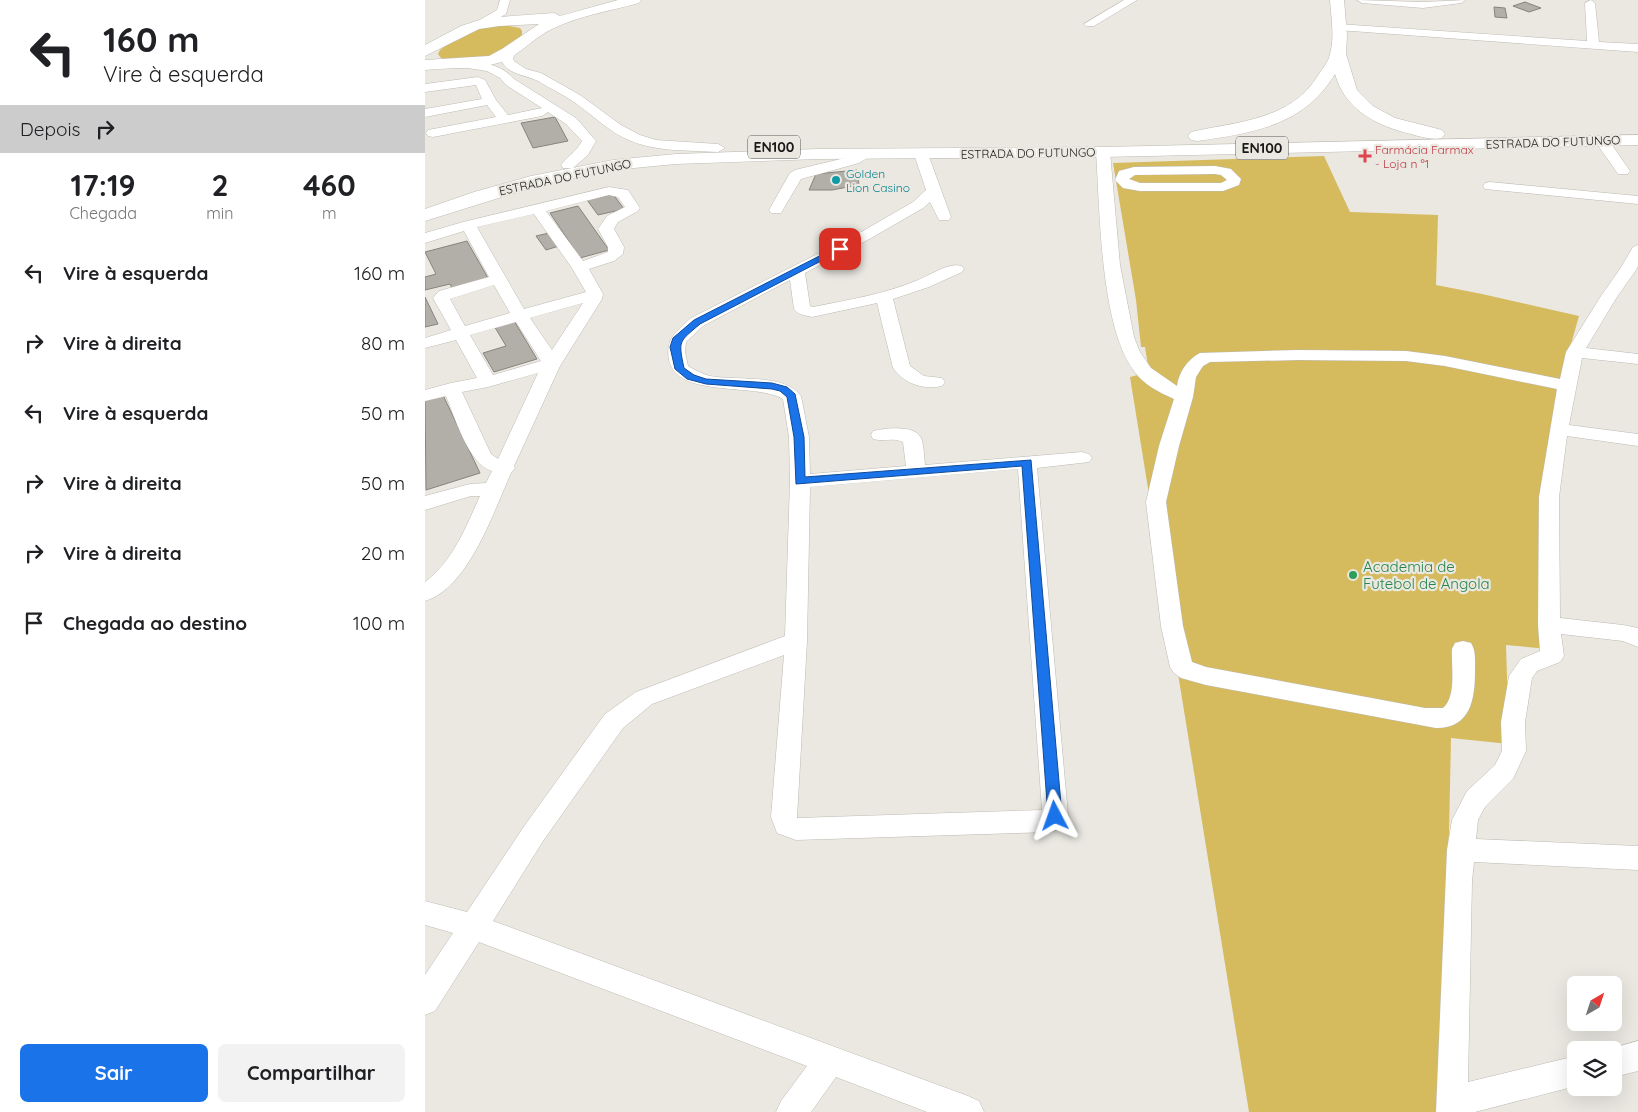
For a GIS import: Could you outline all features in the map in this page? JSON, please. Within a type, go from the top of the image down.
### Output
[{"type":"main road","points":[[615,0],[543,20],[507,17],[480,24],[459,31],[430,49],[429,56],[433,65],[465,64],[493,59],[511,51],[534,33],[561,20],[634,0]]},
{"type":"main road","name":"ESTRADA DO FUTUNGO","points":[[425,206],[491,184],[568,165],[642,153],[718,148],[1129,142],[1167,140],[1224,132],[1267,121],[1304,104],[1325,82],[1338,54],[1337,0]]},
{"type":"main road","points":[[507,17],[526,25],[534,33]]},
{"type":"main road","points":[[1338,54],[1348,87],[1359,101],[1376,115],[1401,126],[1427,133],[1463,138],[1602,140]]},
{"type":"main road","name":"ESTRADA DO FUTUNGO","points":[[425,215],[531,182],[613,165],[721,156],[1103,152],[1638,140]]},
{"type":"street","points":[[505,0],[507,17]]},
{"type":"street","points":[[1090,24],[1131,0]]},
{"type":"street","points":[[1338,27],[1360,11],[1461,0]]},
{"type":"street","points":[[1590,3],[1591,39],[1594,45]]},
{"type":"street","points":[[1360,11],[1594,45],[1638,48]]},
{"type":"street","points":[[511,51],[507,58],[508,63],[522,72],[537,76],[576,98],[607,134]]},
{"type":"street","points":[[465,64],[490,68],[571,121],[589,141],[587,148],[568,165]]},
{"type":"street","points":[[425,88],[478,81],[481,83],[490,101],[505,119]]},
{"type":"street","points":[[425,112],[490,101]]},
{"type":"street","points":[[433,133],[542,112]]},
{"type":"street","points":[[586,136],[607,134],[635,138],[655,144],[718,148]]},
{"type":"street","points":[[1602,140],[1623,171]]},
{"type":"street","points":[[1103,152],[1113,273],[1125,339],[1132,356],[1142,369],[1157,382],[1184,397]]},
{"type":"street","points":[[775,210],[795,176],[800,173],[854,160],[867,154]]},
{"type":"street","points":[[921,154],[944,216]]},
{"type":"street","points":[[1105,177],[1122,177],[1134,171],[1215,170],[1226,172],[1235,179],[1232,184],[1223,187],[1140,187],[1129,185],[1122,180],[1122,177]]},
{"type":"street","points":[[1490,186],[1638,200]]},
{"type":"street","points":[[933,190],[918,205],[868,234],[697,322],[678,338],[675,347],[680,369],[690,377],[706,382],[772,386],[784,389],[792,396],[799,437],[800,481],[796,641],[784,817],[787,825],[796,829],[1051,821],[1055,816],[1027,463]]},
{"type":"street","points":[[425,238],[537,208],[613,191],[623,193],[633,206],[631,210],[612,219],[605,229],[617,247],[615,254],[609,258],[579,267]]},
{"type":"street","points":[[425,592],[446,575],[471,541],[552,363],[594,298],[592,288],[579,267],[537,208]]},
{"type":"street","points":[[468,225],[516,309],[552,363]]},
{"type":"street","points":[[1567,1073],[1452,1107],[1460,850],[1465,820],[1476,799],[1504,772],[1514,751],[1513,722],[1521,676],[1529,665],[1552,656],[1549,625],[1549,506],[1559,429],[1567,386],[1575,352],[1609,296],[1629,270],[1638,250]]},
{"type":"street","points":[[797,271],[802,310],[812,312],[884,297],[923,284],[956,269]]},
{"type":"street","points":[[487,382],[459,333],[441,296],[499,279]]},
{"type":"street","points":[[425,344],[459,333],[516,309],[592,288]]},
{"type":"street","points":[[884,297],[902,368],[909,376],[921,382],[937,382]]},
{"type":"street","points":[[1575,352],[1638,360]]},
{"type":"street","points":[[425,396],[451,388],[487,382],[552,363]]},
{"type":"street","points":[[451,388],[483,457],[493,465],[505,468]]},
{"type":"street","points":[[1559,429],[1638,440]]},
{"type":"street","points":[[880,435],[899,434],[912,440],[916,472]]},
{"type":"street","points":[[800,481],[1081,458]]},
{"type":"street","points":[[425,503],[470,490],[494,489]]},
{"type":"street","points":[[1549,625],[1623,632],[1633,635],[1638,639]]},
{"type":"street","points":[[425,1001],[534,833],[615,721],[627,709],[644,698],[796,641]]},
{"type":"street","points":[[1460,850],[1638,858]]},
{"type":"street","points":[[425,912],[472,926],[968,1112]]},
{"type":"street","points":[[1622,1060],[1638,1056]]},
{"type":"street","points":[[792,1112],[830,1060]]},
{"type":"lane","points":[[1463,649],[1462,701],[1453,714],[1443,718],[1425,717],[1206,676],[1189,672],[1182,667],[1172,626],[1156,502],[1169,446],[1184,397],[1187,378],[1197,362],[1206,357],[1406,356],[1463,364],[1567,386]]},
{"type":"shaded area","points":[[504,25],[520,28],[522,35],[496,54],[479,58],[447,60],[441,58],[438,54],[440,50],[464,31]]},
{"type":"shaded area","name":"Academia de Futebol de Angola","points":[[1324,156],[1350,212],[1438,215],[1436,285],[1579,316],[1563,372],[1549,649],[1506,645],[1509,744],[1451,738],[1443,1112],[1249,1112],[1130,377],[1149,372],[1145,347],[1141,347],[1136,300],[1113,163]]},
{"type":"building","points":[[1525,2],[1541,8],[1529,12],[1513,6]]},
{"type":"building","points":[[1494,7],[1505,8],[1507,18],[1495,17]]},
{"type":"building","points":[[555,117],[568,141],[533,148],[521,123]]},
{"type":"building","name":"Golden Lion Casino","points":[[857,170],[859,185],[832,190],[809,190],[816,174]]},
{"type":"building","points":[[613,194],[624,209],[598,215],[587,200]]},
{"type":"building","points":[[578,206],[609,250],[580,258],[550,213]]},
{"type":"building","points":[[549,233],[559,246],[546,250],[536,236]]},
{"type":"building","points":[[467,241],[488,278],[452,288],[450,284],[425,290],[425,277],[436,274],[425,252]]},
{"type":"building","points":[[425,297],[438,324],[425,327]]},
{"type":"building","points":[[513,319],[537,359],[494,372],[483,353],[506,346],[493,324]]},
{"type":"building","points":[[442,393],[480,473],[426,490],[425,399]]},
{"type":"place","name":"Farmácia Farmax - Loja n º1","points":[[1365,156]]},
{"type":"place","name":"Golden Lion Casino","points":[[836,180]]},
{"type":"place","name":"Academia de Futebol de Angola","points":[[1353,575]]},
{"type":"route","points":[[840,249],[697,322],[678,338],[675,347],[680,369],[690,377],[706,382],[772,386],[784,389],[792,396],[799,437],[800,481],[1027,463],[1055,816]]}]
